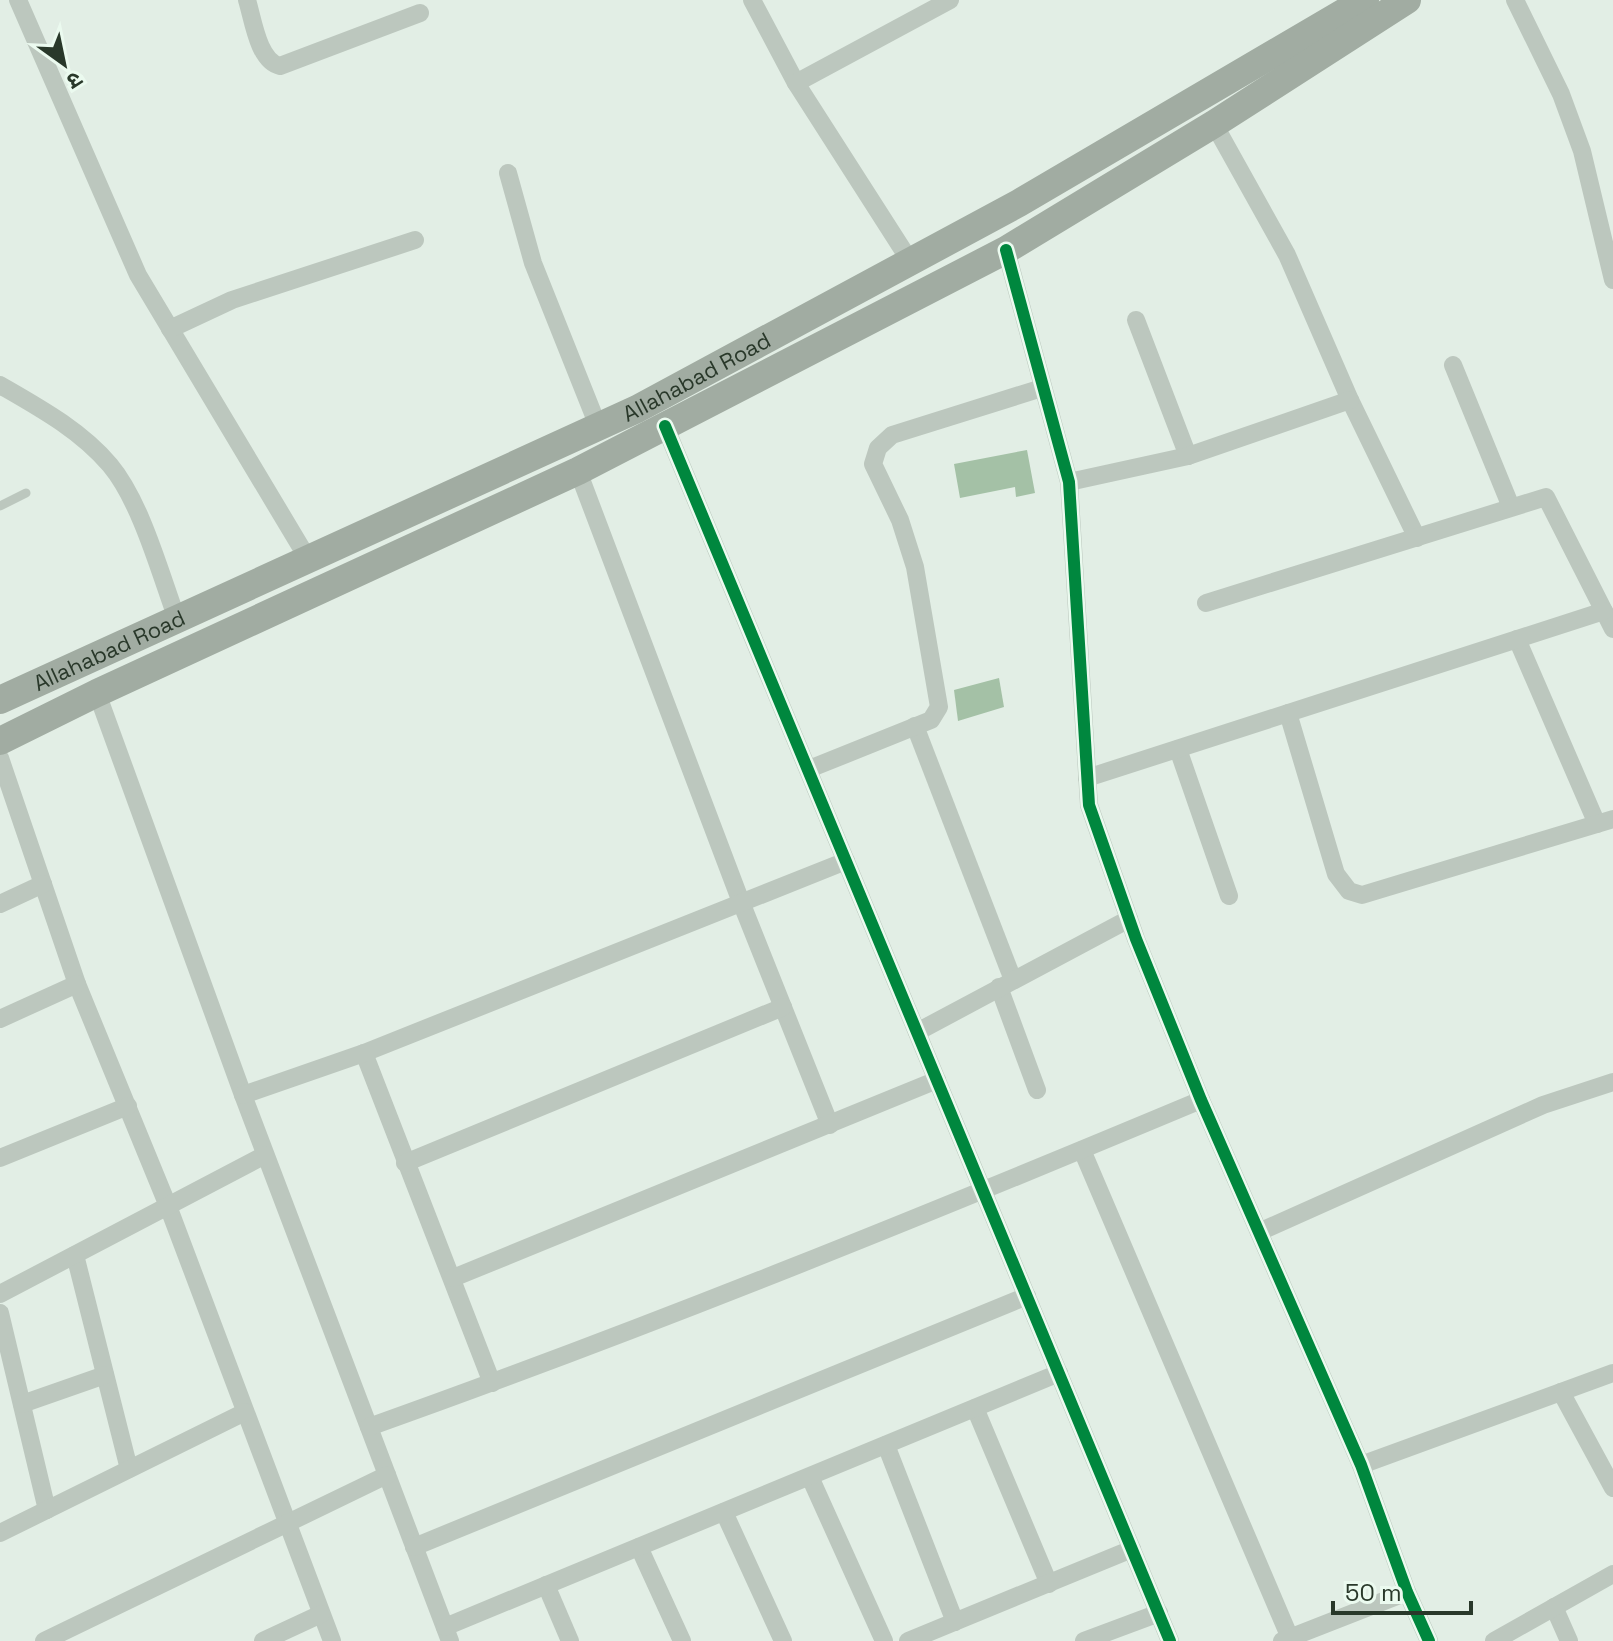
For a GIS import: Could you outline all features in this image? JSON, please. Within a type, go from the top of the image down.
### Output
[{"type":"main road","name":"Allahabad Road","points":[[0,700],[637,409],[1019,203],[1365,0]]},
{"type":"main road","points":[[0,741],[97,693],[578,471],[1006,250],[1214,124],[1407,0]]},
{"type":"street","points":[[18,0],[138,275],[308,559]]},
{"type":"street","points":[[247,0],[264,54],[273,64],[280,66],[420,13]]},
{"type":"street","points":[[752,0],[796,83],[910,261]]},
{"type":"street","points":[[796,83],[950,0]]},
{"type":"street","points":[[1515,0],[1561,94],[1582,151],[1613,280]]},
{"type":"street","points":[[1214,124],[1287,255],[1350,400],[1417,538]]},
{"type":"street","points":[[508,173],[533,263],[598,426]]},
{"type":"street","points":[[170,329],[232,300],[415,240]]},
{"type":"street","points":[[1006,250],[1069,482],[1089,805],[1129,919],[1201,1100],[1361,1465],[1407,1592],[1429,1641]]},
{"type":"street","points":[[1136,320],[1188,456]]},
{"type":"street","points":[[1453,365],[1511,507]]},
{"type":"street","points":[[0,385],[61,420],[111,466],[133,503],[177,619]]},
{"type":"street","points":[[809,769],[931,720],[939,707],[915,567],[900,520],[873,464],[874,456],[892,435],[1042,388]]},
{"type":"street","points":[[1069,482],[1188,456],[1350,400]]},
{"type":"street","points":[[665,426],[1170,1641]]},
{"type":"street","points":[[578,471],[741,902],[830,1125]]},
{"type":"street","points":[[1206,603],[1546,497],[1613,629]]},
{"type":"street","points":[[1087,778],[1604,611]]},
{"type":"street","points":[[1288,713],[1336,874],[1349,891],[1362,895],[1605,821],[1517,639]]},
{"type":"street","points":[[97,693],[265,1155],[447,1634],[546,1585],[1059,1373]]},
{"type":"street","points":[[915,726],[1006,983],[1037,1090]]},
{"type":"street","points":[[1178,749],[1229,896]]},
{"type":"street","points":[[0,758],[77,984],[168,1206],[332,1641]]},
{"type":"street","points":[[243,1095],[364,1053],[846,861]]},
{"type":"street","points":[[0,904],[43,884]]},
{"type":"street","points":[[917,1032],[1129,919]]},
{"type":"street","points":[[0,1019],[77,984]]},
{"type":"street","points":[[405,1163],[783,1007]]},
{"type":"street","points":[[364,1053],[492,1383]]},
{"type":"street","points":[[453,1278],[937,1080]]},
{"type":"street","points":[[1259,1232],[1543,1105],[1613,1082]]},
{"type":"street","points":[[369,1427],[492,1383],[984,1191],[1201,1100]]},
{"type":"street","points":[[0,1158],[128,1106]]},
{"type":"street","points":[[1082,1150],[1286,1640],[1407,1592]]},
{"type":"street","points":[[0,1294],[265,1155]]},
{"type":"street","points":[[75,1255],[129,1469]]},
{"type":"street","points":[[414,1547],[1027,1296]]},
{"type":"street","points":[[0,1313],[47,1510]]},
{"type":"street","points":[[1361,1465],[1613,1373]]},
{"type":"street","points":[[22,1404],[105,1375]]},
{"type":"street","points":[[1561,1392],[1607,1466],[1613,1488]]},
{"type":"street","points":[[975,1408],[1049,1584]]},
{"type":"street","points":[[0,1533],[245,1412]]},
{"type":"street","points":[[886,1445],[955,1622]]},
{"type":"street","points":[[44,1641],[387,1475]]},
{"type":"street","points":[[810,1477],[884,1641]]},
{"type":"street","points":[[724,1512],[783,1641]]},
{"type":"street","points":[[639,1547],[682,1641]]},
{"type":"street","points":[[908,1641],[1132,1549]]},
{"type":"street","points":[[1494,1641],[1613,1574]]},
{"type":"street","points":[[546,1585],[570,1641]]},
{"type":"street","points":[[1554,1607],[1569,1641]]},
{"type":"street","points":[[1084,1641],[1159,1613]]},
{"type":"street","points":[[263,1641],[321,1614]]},
{"type":"lane","points":[[0,506],[26,493]]},
{"type":"building","points":[[1027,450],[1035,493],[1016,497],[1015,487],[960,498],[954,464]]},
{"type":"building","points":[[999,678],[1004,707],[958,721],[954,690]]},
{"type":"cycle path","points":[[1006,250],[1069,482],[1089,805],[1136,939],[1201,1100],[1361,1465],[1407,1592],[1429,1641]]},
{"type":"cycle path","points":[[665,426],[1170,1641]]}]
